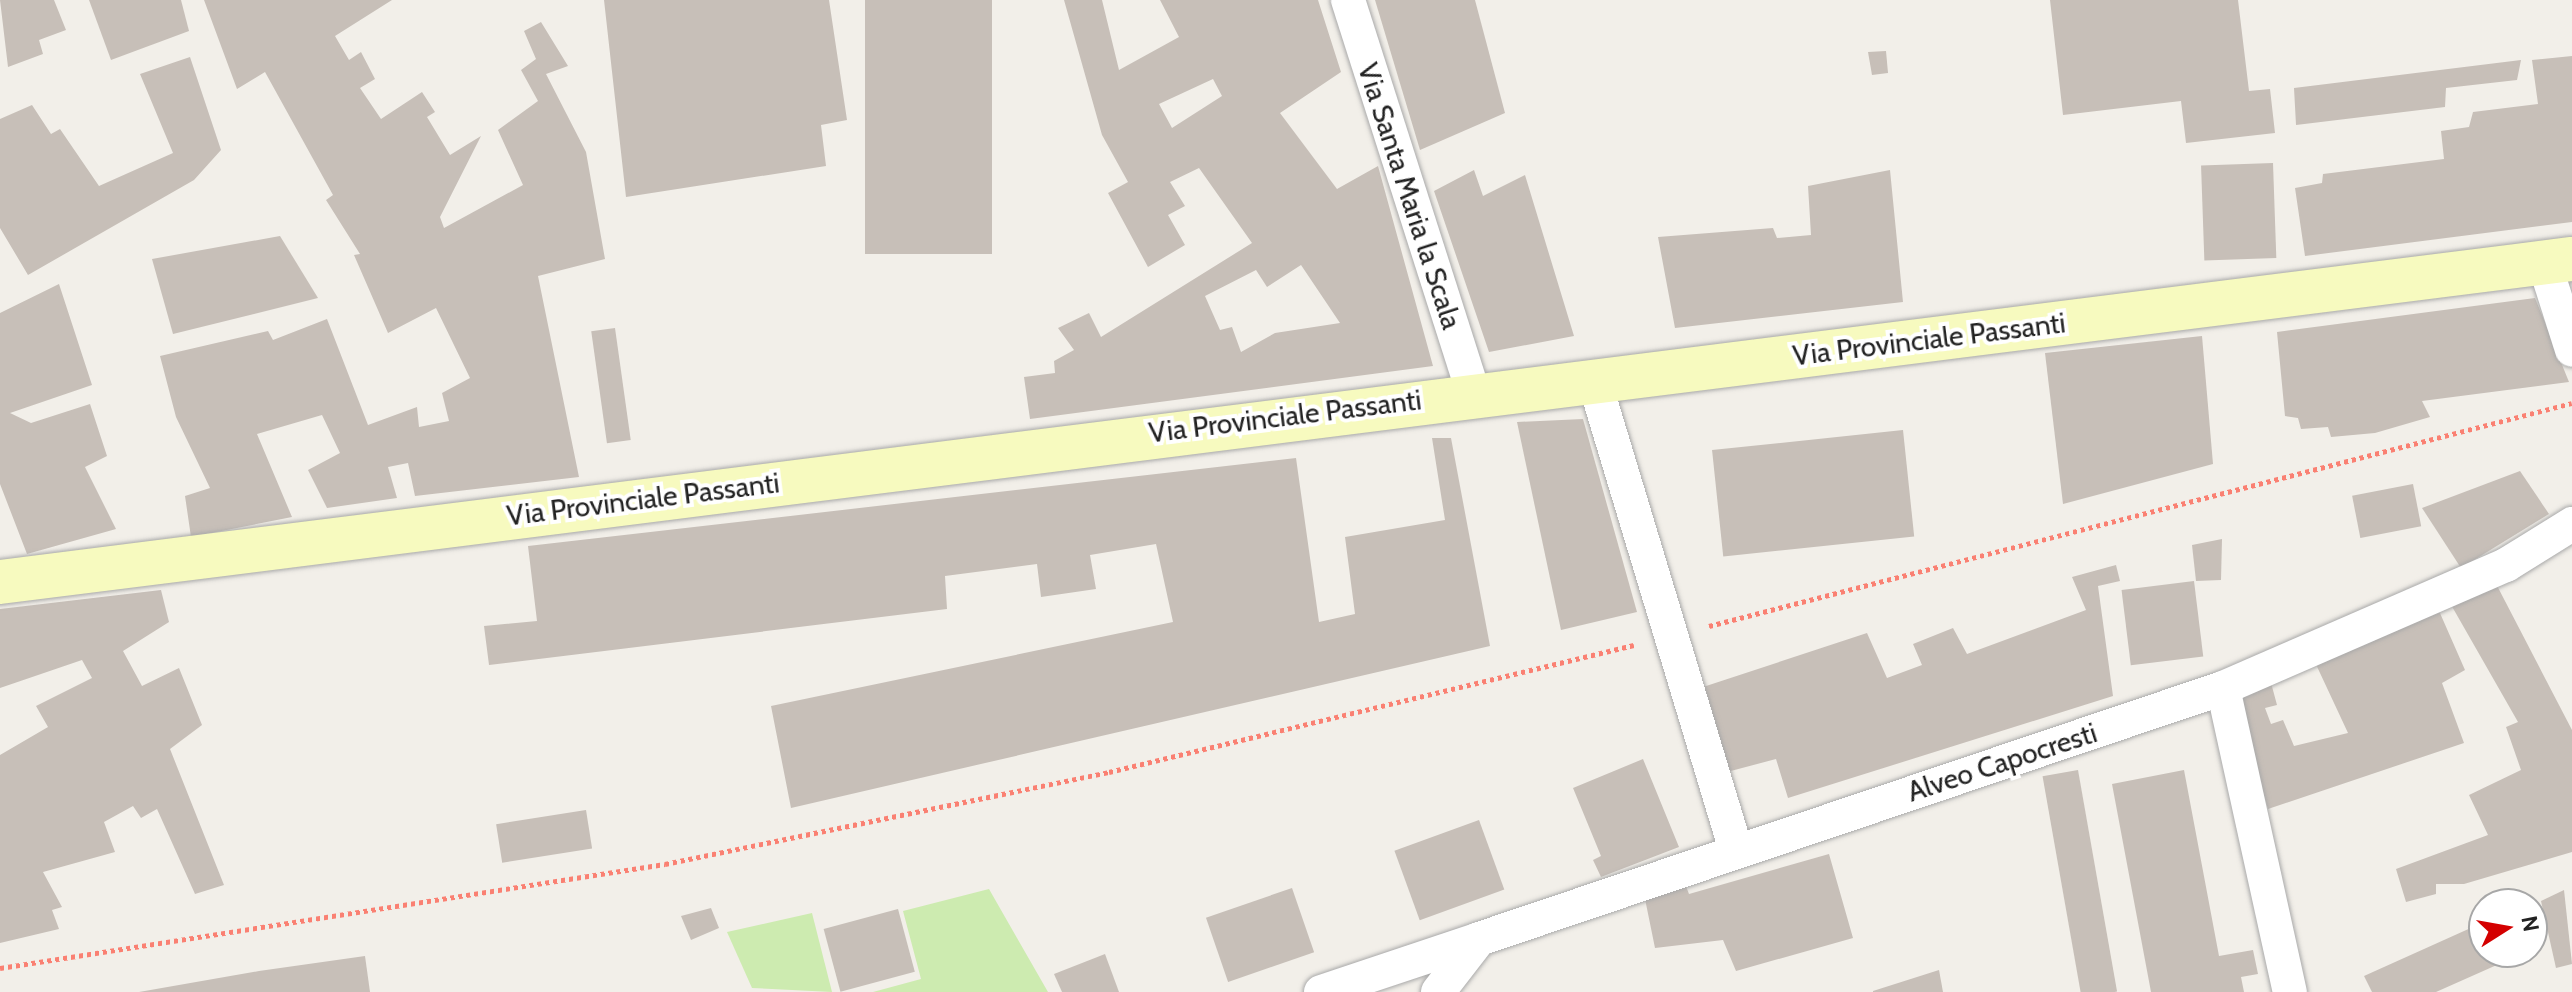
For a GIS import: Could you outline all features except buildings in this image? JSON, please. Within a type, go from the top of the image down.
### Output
[{"type":"main road","name":"Via Provinciale Passanti","points":[[0,582],[1473,392],[1594,380],[2558,261]]},
{"type":"street","name":"Via Santa Maria la Scala","points":[[1348,0],[1473,392]]},
{"type":"street","points":[[2558,261],[2572,350]]},
{"type":"street","points":[[1594,380],[1736,850]]},
{"type":"street","name":"Alveo Capocresti","points":[[1321,992],[2223,688],[2506,565],[2572,524]]},
{"type":"street","points":[[2223,688],[2290,992]]},
{"type":"street","points":[[1438,992],[1479,939]]},
{"type":"path","points":[[0,968],[665,864],[1419,702],[2572,403]]},
{"type":"green space","points":[[989,889],[1048,992],[873,992],[921,979],[903,911]]},
{"type":"green space","points":[[812,913],[832,992],[752,988],[727,932]]}]
